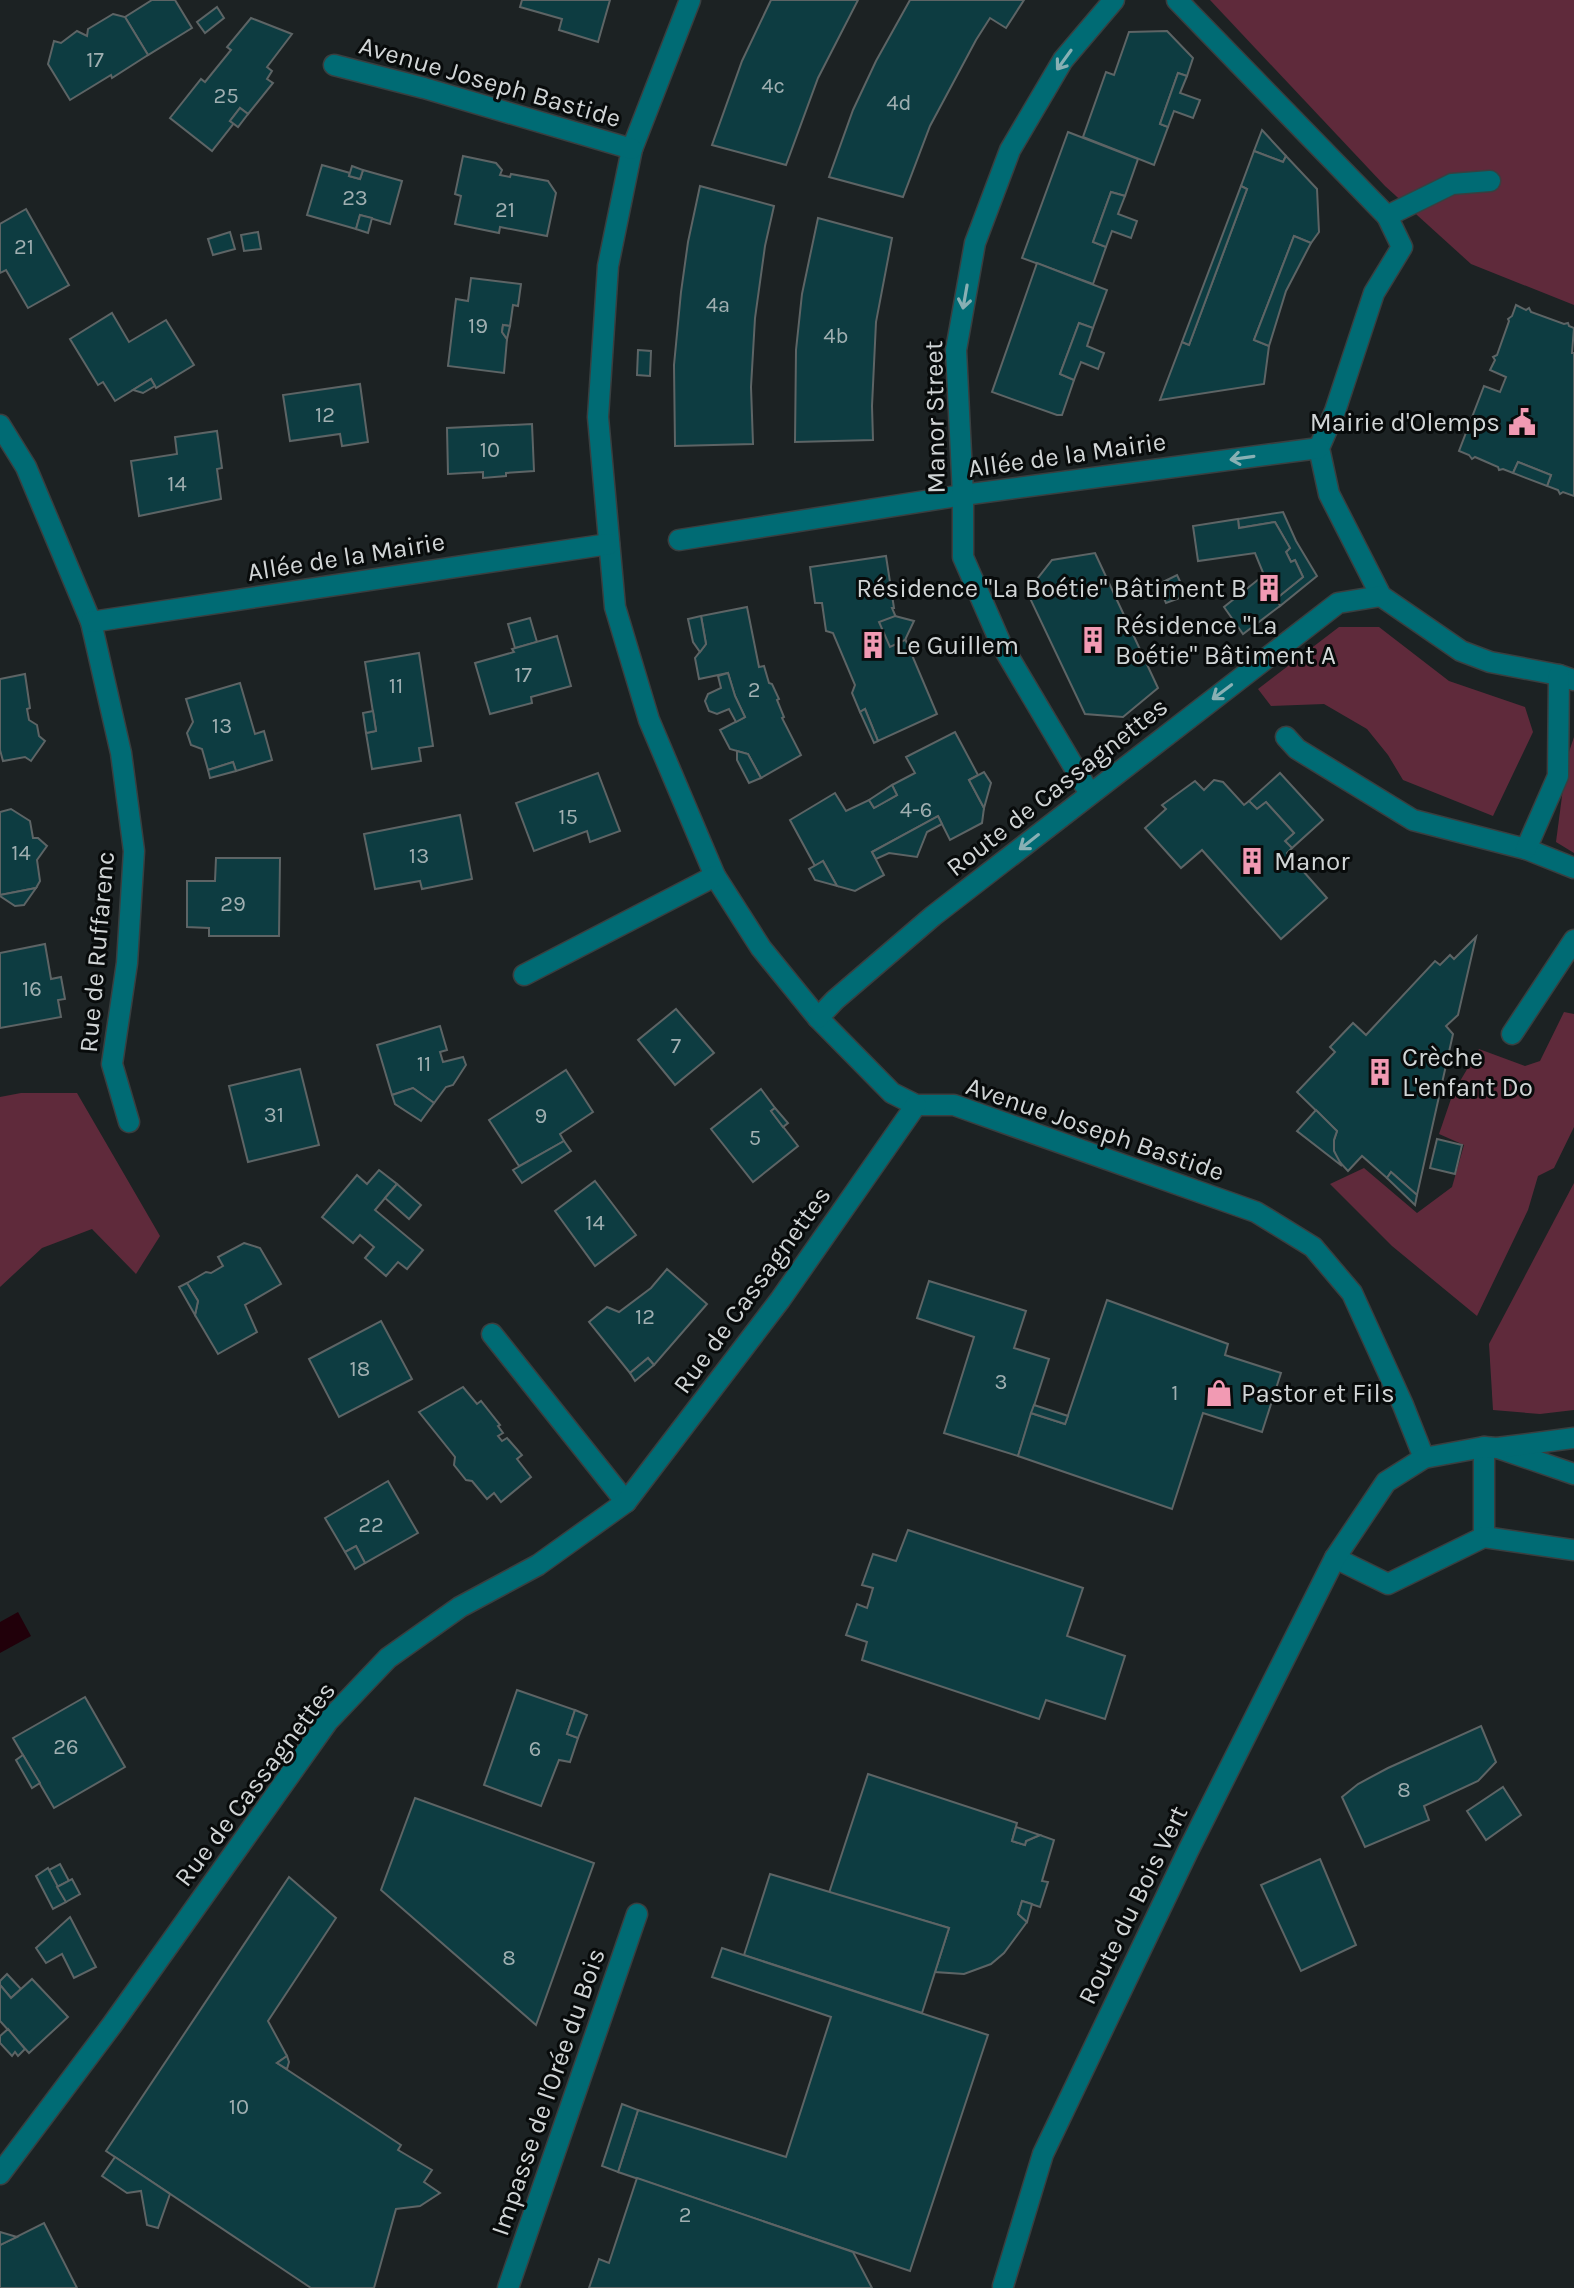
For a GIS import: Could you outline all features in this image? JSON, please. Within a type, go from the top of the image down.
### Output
[{"type":"street","name":"Avenue Joseph Bastide","points":[[690,0],[632,149],[608,266],[598,417],[615,607],[649,720],[715,876],[761,948],[818,1018],[892,1093],[916,1105],[954,1105],[1256,1212],[1313,1247],[1352,1293],[1424,1458]]},
{"type":"street","name":"Manor Street","points":[[1090,794],[1001,644],[963,557],[956,350],[975,243],[1010,150],[1063,60],[1114,0]]},
{"type":"street","points":[[1177,0],[1387,216],[1402,247],[1374,293],[1335,411],[1319,448],[1329,494],[1381,596],[1461,651],[1490,662],[1569,675],[1558,776],[1526,849]]},
{"type":"street","name":"Avenue Joseph Bastide","points":[[334,65],[632,149]]},
{"type":"street","points":[[1387,216],[1452,184],[1490,181]]},
{"type":"street","name":"Rue de Ruffarenc","points":[[0,425],[26,467],[91,622],[121,753],[134,851],[127,963],[112,1064],[129,1122]]},
{"type":"street","name":"Allée de la Mairie","points":[[679,540],[963,495],[1319,448]]},
{"type":"street","name":"Allée de la Mairie","points":[[91,622],[609,544]]},
{"type":"street","name":"Route de Cassagnettes","points":[[818,1018],[933,916],[1338,603],[1381,596]]},
{"type":"street","points":[[1286,737],[1297,749],[1413,820],[1526,849],[1574,868]]},
{"type":"street","points":[[524,975],[715,876]]},
{"type":"street","points":[[1512,1034],[1574,940]]},
{"type":"street","name":"Rue de Cassagnettes","points":[[0,2174],[112,2025],[328,1721],[388,1658],[460,1607],[538,1565],[626,1502],[780,1300],[916,1105]]},
{"type":"street","points":[[492,1334],[626,1502]]},
{"type":"street","points":[[1424,1458],[1574,1438]]},
{"type":"street","points":[[1490,1448],[1574,1474]]},
{"type":"street","points":[[1484,1537],[1490,1448]]},
{"type":"street","name":"Route du Bois Vert","points":[[1003,2287],[1043,2154],[1188,1851],[1335,1558],[1386,1482],[1424,1458]]},
{"type":"street","points":[[1335,1558],[1388,1584],[1484,1537],[1574,1550]]},
{"type":"street","name":"Impasse de l'Orée du Bois","points":[[508,2288],[637,1914]]},
{"type":"shaded area","points":[[1210,0],[1574,0],[1574,305],[1471,264],[1385,186]]},
{"type":"shaded area","points":[[1339,627],[1379,627],[1449,681],[1525,707],[1533,732],[1493,816],[1403,780],[1367,729],[1324,704],[1271,706],[1258,689]]},
{"type":"shaded area","points":[[1574,737],[1574,853],[1556,842],[1567,758]]},
{"type":"shaded area","points":[[1564,1012],[1574,1014],[1574,1127],[1554,1168],[1538,1176],[1528,1210],[1477,1316],[1392,1246],[1330,1184],[1364,1168],[1417,1213],[1452,1187],[1464,1145],[1439,1134],[1453,1093],[1479,1049],[1525,1066],[1540,1061]]},
{"type":"shaded area","points":[[21,1093],[77,1093],[160,1236],[136,1274],[92,1229],[42,1248],[0,1287],[0,1097]]},
{"type":"shaded area","points":[[1574,1183],[1574,1410],[1540,1414],[1493,1410],[1489,1344]]},
{"type":"shaded area","points":[[18,1612],[31,1636],[0,1653],[0,1622]]},
{"type":"building","points":[[152,0],[175,0],[192,28],[148,55],[125,17]]},
{"type":"building","points":[[522,0],[610,0],[598,42],[559,30],[562,19],[520,7]]},
{"type":"building","points":[[771,0],[858,0],[818,78],[786,165],[712,145],[742,61]]},
{"type":"building","points":[[910,0],[1024,0],[1006,28],[990,18],[976,40],[930,126],[903,197],[829,177],[853,110]]},
{"type":"building","points":[[217,7],[224,18],[205,33],[197,22]]},
{"type":"building","points":[[113,14],[125,17],[148,55],[70,100],[48,64],[54,41],[61,43],[77,31],[87,36],[88,29]]},
{"type":"building","points":[[251,18],[292,34],[267,67],[272,71],[267,79],[273,83],[248,114],[240,108],[230,121],[234,123],[212,151],[170,118],[201,79],[205,82],[231,50],[227,47]]},
{"type":"building","points":[[1167,31],[1193,58],[1187,76],[1178,73],[1160,124],[1168,127],[1154,165],[1083,137],[1106,72],[1114,75],[1129,32]]},
{"type":"building","points":[[1178,73],[1187,76],[1180,93],[1200,100],[1193,118],[1174,111],[1168,127],[1160,124]]},
{"type":"building","points":[[240,108],[248,114],[238,127],[230,121]]},
{"type":"building","points":[[1262,130],[1286,156],[1283,162],[1254,151]]},
{"type":"building","points":[[1068,132],[1138,159],[1125,196],[1111,192],[1093,242],[1106,247],[1093,284],[1022,258]]},
{"type":"building","points":[[1254,151],[1283,162],[1286,156],[1317,189],[1319,232],[1311,243],[1294,236],[1254,340],[1269,346],[1264,384],[1160,400],[1182,342],[1189,345],[1247,189],[1241,186]]},
{"type":"building","points":[[463,156],[496,163],[502,170],[500,175],[548,181],[556,193],[547,236],[500,227],[499,233],[455,224],[461,196],[455,194]]},
{"type":"building","points":[[322,165],[360,179],[363,170],[402,181],[390,224],[360,215],[356,229],[307,215]]},
{"type":"building","points":[[352,166],[363,170],[360,179],[349,176]]},
{"type":"building","points":[[700,186],[774,206],[755,318],[751,387],[753,444],[675,446],[674,365],[681,292]]},
{"type":"building","points":[[1241,186],[1247,189],[1189,345],[1182,342]]},
{"type":"building","points":[[1111,192],[1125,196],[1118,214],[1137,221],[1131,238],[1112,231],[1106,247],[1093,242]]},
{"type":"building","points":[[26,209],[69,285],[28,308],[6,270],[0,273],[0,224]]},
{"type":"building","points":[[360,215],[372,218],[368,233],[356,229]]},
{"type":"building","points":[[818,218],[892,238],[876,322],[873,440],[795,442],[796,350],[802,294]]},
{"type":"building","points":[[230,232],[235,249],[213,255],[208,239]]},
{"type":"building","points":[[258,232],[261,249],[244,251],[241,235]]},
{"type":"building","points":[[1294,236],[1311,243],[1286,291],[1269,346],[1254,340]]},
{"type":"building","points":[[1037,263],[1107,290],[1093,328],[1079,323],[1060,374],[1074,380],[1062,415],[992,392]]},
{"type":"building","points":[[471,278],[521,284],[518,306],[513,305],[510,326],[503,325],[502,332],[507,339],[504,373],[448,366],[456,299],[468,301]]},
{"type":"building","name":"Mairie d'Olemps","points":[[1516,305],[1568,323],[1574,328],[1574,496],[1563,492],[1560,494],[1547,486],[1551,475],[1518,462],[1513,473],[1499,470],[1475,457],[1472,459],[1459,451],[1484,386],[1500,392],[1506,377],[1490,370]]},
{"type":"building","points":[[112,313],[129,342],[166,320],[194,365],[156,388],[151,379],[115,401],[103,382],[98,385],[70,339]]},
{"type":"building","points":[[1079,323],[1093,328],[1087,346],[1104,353],[1098,369],[1081,362],[1074,380],[1060,374]]},
{"type":"building","points":[[503,325],[510,326],[507,339],[502,332]]},
{"type":"building","points":[[638,350],[651,351],[650,376],[637,375]]},
{"type":"building","points":[[151,379],[155,386],[143,393],[133,390]]},
{"type":"building","points":[[360,384],[368,442],[342,446],[340,434],[290,441],[283,395]]},
{"type":"building","points":[[532,424],[534,471],[483,478],[483,472],[448,474],[447,428]]},
{"type":"building","points":[[217,431],[222,468],[217,469],[221,499],[139,516],[131,461],[177,454],[175,437]]},
{"type":"building","points":[[1518,462],[1551,475],[1547,486],[1513,473]]},
{"type":"building","points":[[1283,512],[1317,576],[1280,606],[1277,598],[1303,577],[1295,560],[1291,562],[1286,552],[1290,548],[1275,522],[1239,528],[1238,519]]},
{"type":"building","name":"Résidence \"La Boétie\" Bâtiment B","points":[[1238,519],[1239,528],[1275,522],[1290,548],[1286,552],[1291,562],[1295,560],[1303,577],[1277,598],[1280,606],[1243,634],[1224,607],[1264,575],[1255,553],[1198,561],[1193,526]]},
{"type":"building","name":"Résidence \"La Boétie\" Bâtiment A","points":[[1095,553],[1158,688],[1123,717],[1085,714],[1027,592],[1052,560]]},
{"type":"building","name":"Le Guillem","points":[[886,556],[892,608],[937,714],[878,741],[865,709],[860,712],[852,693],[855,685],[833,633],[826,631],[822,603],[815,603],[810,567]]},
{"type":"building","points":[[1177,575],[1186,594],[1177,599],[1167,580]]},
{"type":"building","points":[[1167,580],[1177,599],[1166,603],[1158,584]]},
{"type":"building","points":[[747,607],[759,667],[764,666],[769,683],[779,699],[782,718],[801,755],[761,778],[748,754],[730,749],[720,730],[745,717],[728,673],[699,679],[695,658],[706,644],[701,616]]},
{"type":"building","points":[[701,616],[706,644],[700,652],[693,642],[688,619]]},
{"type":"building","points":[[895,616],[914,621],[905,640],[890,647],[879,622]]},
{"type":"building","points":[[530,618],[537,642],[515,648],[508,624]]},
{"type":"building","points":[[557,636],[571,686],[531,697],[532,703],[490,714],[475,663]]},
{"type":"building","points":[[419,653],[433,746],[419,748],[421,761],[372,769],[366,733],[376,731],[365,662]]},
{"type":"building","points":[[728,673],[745,717],[736,722],[729,709],[717,714],[709,711],[705,701],[708,694],[721,688],[718,676]]},
{"type":"building","points":[[25,674],[29,720],[37,725],[39,736],[45,741],[31,761],[25,757],[3,761],[0,750],[0,679]]},
{"type":"building","points":[[240,683],[255,734],[264,731],[272,760],[236,771],[233,762],[208,770],[202,749],[191,745],[187,733],[193,722],[186,699]]},
{"type":"building","points":[[865,709],[878,741],[874,743],[860,712]]},
{"type":"building","points":[[373,711],[376,731],[366,733],[363,713]]},
{"type":"building","points":[[955,732],[978,775],[969,780],[984,808],[982,823],[950,840],[938,816],[872,852],[884,875],[855,891],[837,886],[823,861],[815,866],[790,820],[835,793],[846,811],[869,800],[874,808],[897,795],[892,785],[915,773],[906,757]]},
{"type":"building","points":[[737,751],[748,754],[761,778],[749,783],[737,760]]},
{"type":"building","points":[[233,762],[236,771],[210,778],[208,770]]},
{"type":"building","points":[[984,772],[991,783],[984,808],[969,780]]},
{"type":"building","points":[[598,773],[620,831],[590,842],[587,831],[534,851],[516,803]]},
{"type":"building","points":[[1280,773],[1323,820],[1292,848],[1285,841],[1294,833],[1266,802],[1257,809],[1249,801]]},
{"type":"building","name":"Manor","points":[[1214,780],[1223,782],[1244,805],[1249,801],[1257,809],[1266,802],[1294,833],[1285,841],[1292,848],[1287,853],[1327,898],[1281,939],[1202,850],[1181,868],[1145,828],[1166,809],[1162,805],[1195,781],[1204,790]]},
{"type":"building","points":[[892,785],[897,795],[874,808],[869,800]]},
{"type":"building","points":[[11,809],[30,821],[33,838],[38,838],[47,846],[37,860],[40,881],[36,888],[0,895],[0,812]]},
{"type":"building","points":[[460,815],[472,879],[422,889],[420,881],[375,889],[364,834]]},
{"type":"building","points":[[938,816],[942,824],[927,832],[917,857],[889,853],[876,859],[872,852]]},
{"type":"building","points":[[216,858],[280,858],[279,936],[209,936],[209,928],[187,927],[187,881],[215,881]]},
{"type":"building","points":[[823,861],[837,886],[815,880],[809,869]]},
{"type":"building","points":[[36,888],[24,905],[15,906],[0,896],[0,895]]},
{"type":"building","name":"Crèche L'enfant Do","points":[[1476,937],[1458,1015],[1446,1026],[1453,1034],[1417,1195],[1391,1172],[1387,1178],[1362,1156],[1348,1171],[1334,1151],[1337,1131],[1297,1092],[1335,1052],[1330,1047],[1353,1023],[1366,1035],[1435,961],[1440,965],[1450,955],[1454,959]]},
{"type":"building","points":[[45,944],[51,979],[61,977],[65,999],[58,1000],[61,1017],[0,1028],[0,953]]},
{"type":"building","points":[[676,1009],[714,1053],[675,1085],[638,1040]]},
{"type":"building","points":[[440,1026],[447,1050],[440,1052],[443,1062],[463,1057],[466,1065],[453,1085],[446,1087],[434,1103],[413,1088],[392,1095],[377,1045]]},
{"type":"building","points":[[300,1069],[319,1145],[248,1162],[229,1086]]},
{"type":"building","points":[[566,1070],[593,1112],[560,1134],[564,1141],[519,1166],[489,1120]]},
{"type":"building","points":[[413,1088],[434,1103],[421,1121],[395,1104],[392,1095]]},
{"type":"building","points":[[761,1089],[775,1108],[771,1111],[798,1146],[753,1182],[711,1129]]},
{"type":"building","points":[[775,1108],[788,1123],[783,1127],[771,1111]]},
{"type":"building","points":[[1316,1110],[1337,1131],[1334,1151],[1342,1166],[1297,1131]]},
{"type":"building","points":[[1437,1139],[1462,1145],[1455,1174],[1430,1168]]},
{"type":"building","points":[[564,1141],[571,1151],[522,1183],[513,1170]]},
{"type":"building","points":[[379,1170],[397,1184],[375,1210],[423,1250],[407,1269],[398,1262],[386,1276],[365,1258],[374,1247],[360,1235],[353,1243],[322,1217],[357,1175],[367,1184]]},
{"type":"building","points":[[1391,1172],[1417,1195],[1415,1205],[1387,1178]]},
{"type":"building","points":[[595,1181],[636,1235],[595,1266],[555,1211]]},
{"type":"building","points":[[397,1184],[421,1205],[409,1219],[385,1198]]},
{"type":"building","points":[[244,1243],[260,1248],[281,1284],[245,1305],[257,1332],[218,1354],[195,1315],[198,1301],[187,1283],[223,1266],[218,1257]]},
{"type":"building","points":[[667,1269],[707,1304],[654,1365],[648,1358],[630,1373],[589,1322],[607,1307],[619,1312],[651,1288]]},
{"type":"building","points":[[929,1281],[1026,1311],[1014,1348],[1049,1359],[1018,1456],[944,1433],[974,1337],[917,1318]]},
{"type":"building","points":[[187,1283],[198,1301],[195,1315],[179,1287]]},
{"type":"building","points":[[1107,1300],[1228,1344],[1225,1355],[1281,1373],[1262,1432],[1203,1413],[1172,1509],[1018,1456],[1031,1413],[1065,1424]]},
{"type":"building","points":[[381,1321],[412,1379],[339,1417],[309,1359]]},
{"type":"building","points":[[648,1358],[654,1365],[635,1381],[630,1373]]},
{"type":"building","points":[[463,1387],[477,1404],[481,1401],[500,1425],[503,1433],[498,1436],[502,1441],[507,1438],[522,1455],[517,1459],[531,1477],[501,1502],[494,1493],[487,1499],[472,1481],[466,1480],[454,1465],[455,1457],[419,1412]]},
{"type":"building","points":[[1034,1405],[1068,1416],[1065,1424],[1031,1413]]},
{"type":"building","points":[[388,1481],[418,1533],[365,1563],[356,1546],[345,1552],[325,1518]]},
{"type":"building","points":[[908,1530],[1083,1588],[1067,1636],[1125,1656],[1105,1719],[1046,1700],[1039,1719],[862,1660],[867,1642],[846,1635],[857,1604],[867,1608],[873,1588],[862,1585],[873,1554],[896,1561]]},
{"type":"building","points":[[356,1546],[365,1563],[355,1569],[345,1552]]},
{"type":"building","points":[[517,1690],[575,1710],[567,1734],[578,1738],[570,1762],[559,1760],[541,1806],[484,1785]]},
{"type":"building","points":[[85,1697],[125,1767],[54,1808],[13,1738]]},
{"type":"building","points":[[575,1710],[587,1715],[578,1738],[567,1734]]},
{"type":"building","points":[[1481,1726],[1496,1762],[1478,1781],[1424,1806],[1429,1820],[1365,1847],[1342,1797],[1358,1784],[1388,1768]]},
{"type":"building","points":[[23,1755],[40,1783],[32,1788],[16,1760]]},
{"type":"building","points":[[868,1774],[1017,1823],[1012,1841],[1025,1845],[1026,1841],[1040,1835],[1054,1840],[1042,1881],[1048,1882],[1040,1907],[1022,1901],[1018,1914],[1027,1922],[1004,1953],[991,1964],[964,1974],[935,1972],[949,1928],[829,1893]]},
{"type":"building","points":[[1503,1787],[1521,1815],[1486,1840],[1467,1811]]},
{"type":"building","points":[[415,1798],[594,1863],[536,2025],[381,1890]]},
{"type":"building","points":[[1016,1827],[1040,1835],[1026,1841],[1025,1845],[1012,1841]]},
{"type":"building","points":[[1320,1859],[1356,1945],[1301,1971],[1261,1885]]},
{"type":"building","points":[[60,1864],[69,1881],[57,1887],[49,1870]]},
{"type":"building","points":[[48,1868],[66,1902],[53,1909],[36,1876]]},
{"type":"building","points":[[770,1874],[949,1928],[922,2013],[744,1955]]},
{"type":"building","points":[[289,1877],[336,1918],[268,2021],[287,2056],[277,2063],[401,2145],[398,2150],[432,2170],[424,2182],[440,2193],[420,2206],[396,2209],[374,2288],[311,2288],[106,2151]]},
{"type":"building","points":[[72,1879],[80,1894],[66,1902],[57,1887]]},
{"type":"building","points":[[1022,1901],[1032,1904],[1027,1922],[1018,1914]]},
{"type":"building","points":[[70,1917],[96,1967],[74,1978],[62,1954],[46,1963],[36,1948]]},
{"type":"building","points":[[722,1948],[988,2035],[910,2271],[618,2172],[638,2110],[786,2157],[831,2017],[712,1977]]},
{"type":"building","points":[[7,1974],[21,1989],[11,1998],[0,1985]]},
{"type":"building","points":[[32,1979],[68,2017],[29,2053],[0,2021],[0,1985],[11,1998]]},
{"type":"building","points":[[8,2029],[25,2049],[18,2056],[15,2052],[12,2056],[0,2043],[0,2036]]},
{"type":"building","points":[[287,2056],[289,2062],[287,2069],[277,2063]]},
{"type":"building","points":[[622,2104],[638,2110],[618,2172],[602,2166]]},
{"type":"building","points":[[115,2157],[170,2194],[158,2228],[147,2225],[141,2191],[127,2193],[102,2176]]},
{"type":"building","points":[[637,2178],[853,2252],[872,2288],[589,2288],[599,2259],[609,2263]]},
{"type":"building","points":[[44,2223],[77,2288],[0,2288],[0,2245]]},
{"type":"building","points":[[0,2232],[17,2237],[0,2245]]},
{"type":"place","name":"Mairie d'Olemps","points":[[1522,422]]},
{"type":"place","name":"Résidence \"La Boétie\" Bâtiment B","points":[[1269,588]]},
{"type":"place","name":"Résidence \"La Boétie\" Bâtiment A","points":[[1093,640]]},
{"type":"place","name":"Le Guillem","points":[[873,645]]},
{"type":"place","name":"Manor","points":[[1252,861]]},
{"type":"place","name":"Crèche L'enfant Do","points":[[1380,1072]]},
{"type":"place","name":"Pastor et Fils","points":[[1219,1393]]}]
